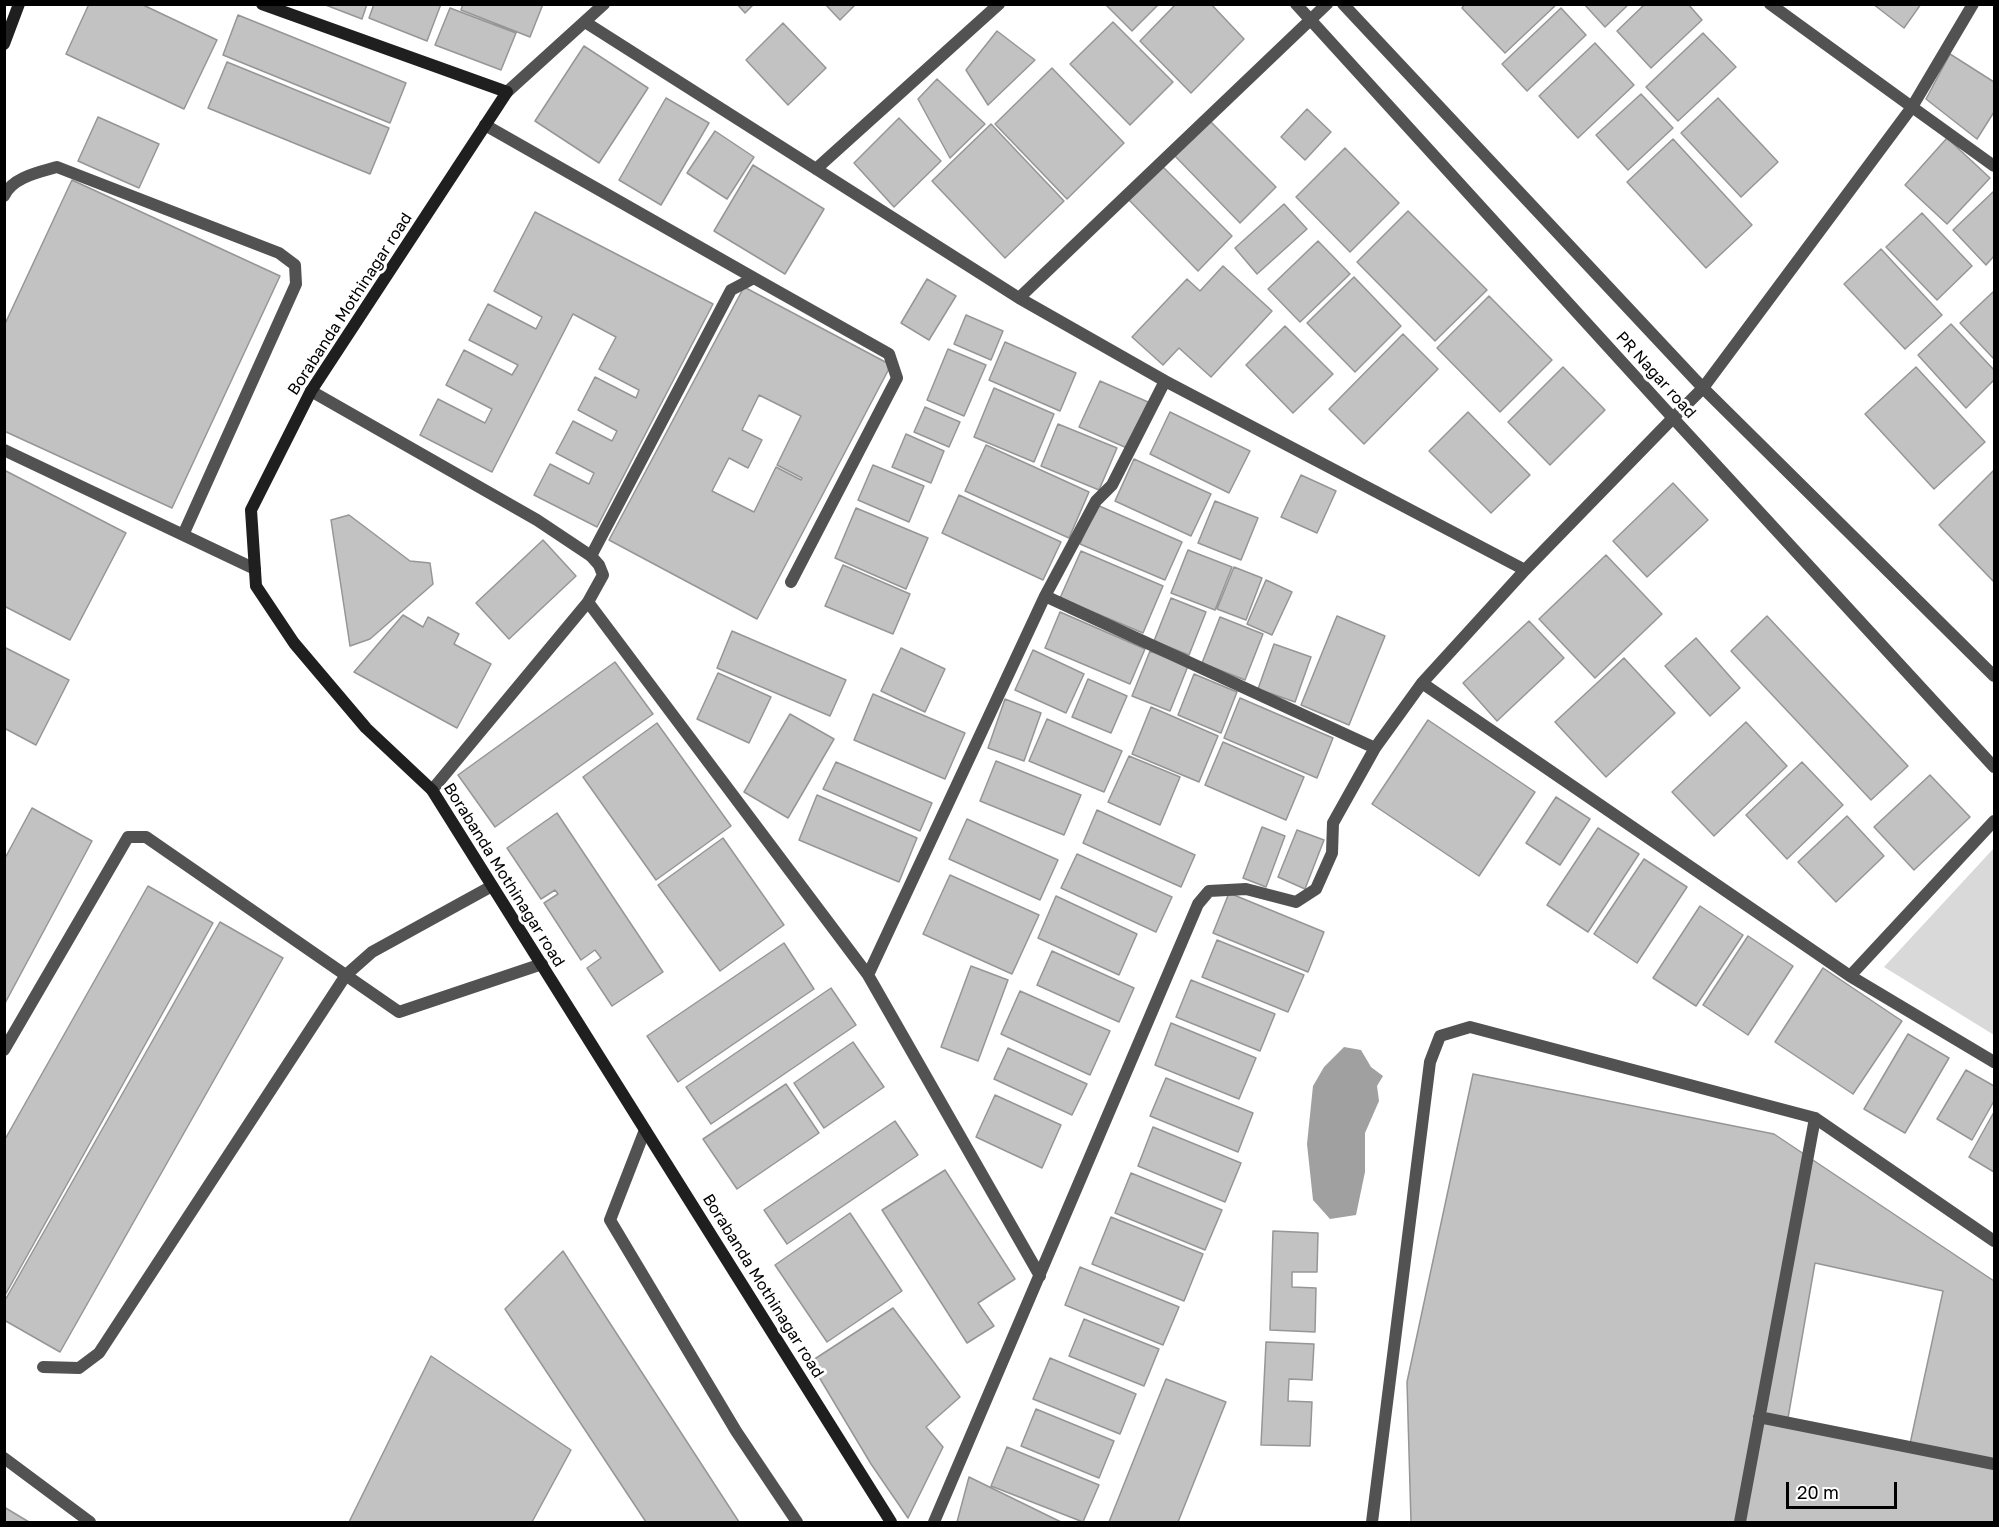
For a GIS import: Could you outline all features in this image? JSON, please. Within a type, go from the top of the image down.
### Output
[{"type":"main road","points":[[4,44],[19,4]]},
{"type":"main road","points":[[262,4],[507,92]]},
{"type":"main road","name":"Borabanda Mothinagar road","points":[[507,92],[311,391],[251,510],[256,586],[294,643],[366,728],[432,790],[891,1522]]},
{"type":"street","name":"Borabanda Mothinagar road","points":[[507,92],[604,4]]},
{"type":"street","points":[[816,169],[999,4]]},
{"type":"street","name":"PR Nagar road","points":[[1296,4],[1995,767]]},
{"type":"street","points":[[1019,298],[1327,4]]},
{"type":"street","name":"PR Nagar road","points":[[1344,4],[1703,388],[1995,676]]},
{"type":"street","points":[[1770,4],[1995,166]]},
{"type":"street","points":[[933,1522],[1198,904],[1209,891],[1246,889],[1296,902],[1316,889],[1332,854],[1333,823],[1375,748],[1422,683],[1525,570],[1703,388],[1912,107],[1972,4]]},
{"type":"street","points":[[585,22],[1019,298],[1165,381],[1525,570]]},
{"type":"street","points":[[485,125],[889,354],[897,378],[791,582]]},
{"type":"street","points":[[4,196],[7,190],[24,178],[57,167],[279,253],[295,265],[296,284],[183,535]]},
{"type":"street","points":[[591,556],[731,290],[754,278]]},
{"type":"street","points":[[868,975],[1045,596],[1096,501],[1112,485],[1165,381]]},
{"type":"street","points":[[311,391],[537,520],[591,556],[599,565],[603,575],[588,602],[432,790]]},
{"type":"street","points":[[4,450],[255,569]]},
{"type":"street","points":[[1045,596],[1375,748]]},
{"type":"street","points":[[588,602],[868,975],[1040,1276]]},
{"type":"street","points":[[1422,683],[1850,976],[1995,1062]]},
{"type":"street","points":[[1850,976],[1995,821]]},
{"type":"street","points":[[4,1050],[128,837],[146,837],[399,1012],[542,964]]},
{"type":"street","points":[[43,1367],[79,1368],[99,1353],[346,975],[372,952],[492,886]]},
{"type":"street","points":[[1372,1522],[1430,1062],[1440,1036],[1470,1027],[1815,1118],[1995,1241]]},
{"type":"street","points":[[1740,1522],[1815,1118]]},
{"type":"street","points":[[645,1130],[610,1220],[736,1431],[797,1522]]},
{"type":"street","points":[[1760,1417],[1995,1464]]},
{"type":"street","points":[[4,1458],[90,1522]]},
{"type":"shaded area","points":[[1994,848],[1994,1035],[1884,967]]},
{"type":"shaded area","points":[[1344,1047],[1361,1050],[1371,1067],[1383,1076],[1377,1086],[1379,1101],[1365,1133],[1365,1172],[1356,1215],[1330,1219],[1313,1200],[1307,1144],[1313,1086],[1324,1067]]},
{"type":"building","points":[[89,4],[141,4],[217,40],[184,109],[66,54]]},
{"type":"building","points":[[323,4],[367,4],[362,19]]},
{"type":"building","points":[[374,4],[441,4],[427,41],[369,18]]},
{"type":"building","points":[[463,4],[543,4],[530,37],[461,10]]},
{"type":"building","points":[[737,4],[754,4],[745,13]]},
{"type":"building","points":[[825,4],[856,4],[840,20]]},
{"type":"building","points":[[1105,4],[1159,4],[1132,31]]},
{"type":"building","points":[[1176,4],[1211,4],[1244,39],[1191,93],[1140,41]]},
{"type":"building","points":[[1465,4],[1557,4],[1505,53],[1462,8]]},
{"type":"building","points":[[1584,4],[1629,4],[1605,27]]},
{"type":"building","points":[[1645,4],[1688,4],[1702,20],[1651,68],[1617,31]]},
{"type":"building","points":[[1873,4],[1921,4],[1904,28]]},
{"type":"building","points":[[450,8],[516,33],[501,70],[435,45]]},
{"type":"building","points":[[1561,8],[1586,35],[1527,91],[1502,64]]},
{"type":"building","points":[[238,15],[406,83],[390,123],[223,55]]},
{"type":"building","points":[[1113,22],[1173,82],[1130,125],[1070,64]]},
{"type":"building","points":[[783,23],[826,68],[788,105],[746,60]]},
{"type":"building","points":[[997,31],[1035,60],[988,105],[966,70]]},
{"type":"building","points":[[1703,33],[1736,67],[1678,121],[1646,87]]},
{"type":"building","points":[[1595,43],[1634,85],[1578,138],[1539,96]]},
{"type":"building","points":[[584,46],[648,88],[599,163],[535,121]]},
{"type":"building","points":[[1950,54],[1994,82],[1994,112],[1977,139],[1926,99]]},
{"type":"building","points":[[227,62],[389,128],[370,174],[208,108]]},
{"type":"building","points":[[1052,68],[1124,143],[1067,199],[995,124]]},
{"type":"building","points":[[937,79],[985,124],[950,158],[918,99]]},
{"type":"building","points":[[1641,94],[1673,128],[1628,170],[1596,135]]},
{"type":"building","points":[[666,98],[709,123],[661,205],[619,180]]},
{"type":"building","points":[[1718,98],[1778,162],[1741,197],[1681,133]]},
{"type":"building","points":[[1307,109],[1331,132],[1305,160],[1281,137]]},
{"type":"building","points":[[98,117],[159,144],[139,188],[78,161]]},
{"type":"building","points":[[899,118],[941,161],[894,207],[854,163]]},
{"type":"building","points":[[1208,119],[1276,187],[1240,223],[1173,154]]},
{"type":"building","points":[[991,124],[1064,201],[1005,258],[932,181]]},
{"type":"building","points":[[715,131],[754,157],[727,199],[687,173]]},
{"type":"building","points":[[1947,138],[1990,178],[1947,224],[1905,185]]},
{"type":"building","points":[[1673,139],[1752,225],[1706,268],[1627,182]]},
{"type":"building","points":[[1345,148],[1399,203],[1350,252],[1296,197]]},
{"type":"building","points":[[753,165],[824,209],[785,274],[714,231]]},
{"type":"building","points":[[1161,165],[1232,236],[1198,271],[1128,199]]},
{"type":"building","points":[[72,180],[280,276],[172,508],[4,431],[4,326]]},
{"type":"building","points":[[1994,191],[1994,256],[1986,265],[1953,230]]},
{"type":"building","points":[[1284,204],[1307,229],[1257,274],[1235,248]]},
{"type":"building","points":[[1408,211],[1487,290],[1435,341],[1357,262]]},
{"type":"building","points":[[535,212],[713,304],[597,527],[534,495],[550,464],[589,484],[594,473],[556,453],[573,421],[612,441],[617,431],[578,410],[595,377],[636,398],[639,390],[599,369],[616,337],[573,314],[492,472],[420,435],[438,399],[485,423],[492,409],[446,385],[464,350],[512,375],[518,365],[469,340],[488,304],[536,329],[542,317],[494,291]]},
{"type":"building","points":[[1922,213],[1972,266],[1937,300],[1886,247]]},
{"type":"building","points":[[1318,241],[1350,274],[1300,322],[1268,289]]},
{"type":"building","points":[[1881,249],[1942,315],[1905,349],[1844,284]]},
{"type":"building","points":[[1223,266],[1272,311],[1211,377],[1179,348],[1163,365],[1132,337],[1187,279],[1200,291]]},
{"type":"building","points":[[1354,277],[1401,326],[1355,372],[1307,323]]},
{"type":"building","points":[[927,279],[956,296],[929,340],[901,323]]},
{"type":"building","points":[[744,287],[891,365],[757,619],[609,540]],"holes":[[[759,395],[801,416],[777,465],[802,478],[801,480],[776,467],[754,512],[712,491],[729,458],[748,468],[762,440],[742,430]]]},
{"type":"building","points":[[1993,292],[1994,294],[1994,359],[1960,323]]},
{"type":"building","points":[[1489,296],[1552,360],[1500,412],[1437,348]]},
{"type":"building","points":[[966,315],[1003,331],[991,360],[954,344]]},
{"type":"building","points":[[1951,324],[1994,370],[1994,380],[1966,408],[1918,355]]},
{"type":"building","points":[[1285,326],[1333,374],[1293,413],[1246,365]]},
{"type":"building","points":[[1403,334],[1438,369],[1364,444],[1329,409]]},
{"type":"building","points":[[1005,342],[1076,373],[1060,411],[989,380]]},
{"type":"building","points":[[948,349],[986,365],[964,416],[927,400]]},
{"type":"building","points":[[1563,367],[1605,410],[1550,465],[1508,422]]},
{"type":"building","points":[[1916,367],[1985,442],[1934,489],[1865,414]]},
{"type":"building","points":[[1100,381],[1148,402],[1127,448],[1079,427]]},
{"type":"building","points":[[994,388],[1054,414],[1034,462],[974,437]]},
{"type":"building","points":[[925,407],[960,422],[949,447],[914,432]]},
{"type":"building","points":[[1170,412],[1250,451],[1229,493],[1150,454]]},
{"type":"building","points":[[1468,412],[1530,475],[1491,513],[1429,451]]},
{"type":"building","points":[[1058,424],[1117,448],[1099,490],[1041,466]]},
{"type":"building","points":[[906,434],[944,451],[931,483],[892,467]]},
{"type":"building","points":[[986,445],[1089,492],[1069,538],[965,491]]},
{"type":"building","points":[[1134,459],[1211,494],[1191,536],[1115,501]]},
{"type":"building","points":[[873,465],[924,486],[909,522],[858,500]]},
{"type":"building","points":[[4,470],[126,533],[70,640],[4,606]]},
{"type":"building","points":[[1994,470],[1994,582],[1939,525]]},
{"type":"building","points":[[1301,475],[1336,491],[1317,533],[1281,517]]},
{"type":"building","points":[[1673,483],[1708,520],[1647,577],[1613,541]]},
{"type":"building","points":[[959,495],[1061,542],[1043,580],[942,533]]},
{"type":"building","points":[[1215,501],[1258,518],[1241,560],[1198,543]]},
{"type":"building","points":[[1097,505],[1182,542],[1165,580],[1080,544]]},
{"type":"building","points":[[856,508],[928,538],[906,589],[835,558]]},
{"type":"building","points":[[349,515],[410,561],[430,563],[433,584],[370,639],[350,646],[331,520]]},
{"type":"building","points":[[543,540],[576,576],[509,639],[476,603]]},
{"type":"building","points":[[1188,550],[1232,567],[1215,610],[1171,593]]},
{"type":"building","points":[[1081,551],[1163,586],[1143,633],[1060,598]]},
{"type":"building","points":[[1606,555],[1662,614],[1595,678],[1539,619]]},
{"type":"building","points":[[843,565],[910,594],[893,634],[825,606]]},
{"type":"building","points":[[1234,567],[1262,578],[1246,620],[1217,609]]},
{"type":"building","points":[[1266,580],[1292,592],[1272,635],[1247,624]]},
{"type":"building","points":[[1171,598],[1206,612],[1189,655],[1154,641]]},
{"type":"building","points":[[1060,612],[1145,649],[1130,684],[1045,648]]},
{"type":"building","points":[[403,615],[423,627],[428,617],[459,634],[454,644],[491,664],[457,728],[354,672]]},
{"type":"building","points":[[1337,616],[1385,636],[1349,725],[1301,705]]},
{"type":"building","points":[[1767,616],[1908,766],[1871,800],[1731,651]]},
{"type":"building","points":[[1220,617],[1263,634],[1245,680],[1202,663]]},
{"type":"building","points":[[1529,621],[1564,658],[1497,721],[1463,683]]},
{"type":"building","points":[[732,631],[846,680],[830,716],[717,668]]},
{"type":"building","points":[[1696,638],[1740,688],[1710,716],[1665,666]]},
{"type":"building","points":[[1274,644],[1311,657],[1295,702],[1258,689]]},
{"type":"building","points":[[4,647],[69,680],[36,745],[4,728]]},
{"type":"building","points":[[901,648],[945,669],[925,712],[881,691]]},
{"type":"building","points":[[1033,650],[1084,674],[1066,713],[1015,690]]},
{"type":"building","points":[[1150,651],[1188,666],[1170,711],[1132,696]]},
{"type":"building","points":[[1624,658],[1675,713],[1606,777],[1555,722]]},
{"type":"building","points":[[615,662],[653,714],[495,827],[458,775]]},
{"type":"building","points":[[718,673],[771,697],[749,743],[697,719]]},
{"type":"building","points":[[1194,674],[1237,692],[1221,733],[1178,715]]},
{"type":"building","points":[[1088,679],[1127,696],[1111,733],[1072,717]]},
{"type":"building","points":[[873,694],[965,733],[945,779],[854,740]]},
{"type":"building","points":[[1240,698],[1333,738],[1317,778],[1224,738]]},
{"type":"building","points":[[1005,699],[1041,713],[1024,761],[988,748]]},
{"type":"building","points":[[1151,707],[1218,736],[1199,782],[1132,754]]},
{"type":"building","points":[[790,714],[834,739],[788,818],[744,792]]},
{"type":"building","points":[[1047,719],[1122,751],[1104,792],[1029,761]]},
{"type":"building","points":[[1428,720],[1535,792],[1479,876],[1372,804]]},
{"type":"building","points":[[1746,722],[1787,766],[1714,836],[1672,792]]},
{"type":"building","points":[[657,723],[731,826],[656,880],[583,777]]},
{"type":"building","points":[[1223,742],[1304,777],[1286,820],[1205,785]]},
{"type":"building","points":[[1129,756],[1180,777],[1160,825],[1108,802]]},
{"type":"building","points":[[996,761],[1081,795],[1064,835],[980,801]]},
{"type":"building","points":[[836,762],[932,803],[920,831],[823,789]]},
{"type":"building","points":[[1802,762],[1843,805],[1787,859],[1746,815]]},
{"type":"building","points":[[1930,775],[1970,817],[1914,870],[1874,827]]},
{"type":"building","points":[[817,795],[917,838],[899,882],[799,840]]},
{"type":"building","points":[[1556,797],[1590,819],[1560,865],[1526,843]]},
{"type":"building","points":[[32,808],[92,841],[4,1005],[4,860]]},
{"type":"building","points":[[1097,810],[1195,855],[1181,887],[1083,843]]},
{"type":"building","points":[[557,813],[663,972],[612,1006],[587,968],[601,958],[595,950],[581,960],[544,903],[558,894],[555,890],[541,899],[507,848]]},
{"type":"building","points":[[1847,816],[1884,856],[1836,902],[1798,862]]},
{"type":"building","points":[[967,819],[1058,860],[1040,900],[949,859]]},
{"type":"building","points":[[1262,827],[1285,836],[1266,887],[1243,878]]},
{"type":"building","points":[[1598,828],[1639,854],[1588,932],[1547,905]]},
{"type":"building","points":[[1297,830],[1324,840],[1305,889],[1278,877]]},
{"type":"building","points":[[723,838],[784,925],[720,971],[658,885]]},
{"type":"building","points":[[1077,854],[1172,897],[1156,932],[1061,888]]},
{"type":"building","points":[[1644,859],[1687,887],[1637,963],[1594,934]]},
{"type":"building","points":[[950,875],[1039,915],[1012,974],[923,934]]},
{"type":"building","points":[[148,886],[213,923],[4,1297],[4,1141]]},
{"type":"building","points":[[1229,893],[1324,932],[1308,972],[1213,933]]},
{"type":"building","points":[[1056,896],[1137,934],[1119,975],[1038,938]]},
{"type":"building","points":[[1700,906],[1743,935],[1696,1006],[1653,978]]},
{"type":"building","points":[[220,922],[283,958],[60,1352],[4,1320],[4,1302]]},
{"type":"building","points":[[1748,936],[1793,966],[1748,1035],[1703,1005]]},
{"type":"building","points":[[1217,940],[1304,975],[1288,1012],[1202,977]]},
{"type":"building","points":[[784,943],[814,989],[678,1082],[647,1036]]},
{"type":"building","points":[[1052,951],[1134,988],[1119,1022],[1037,985]]},
{"type":"building","points":[[971,966],[1008,980],[978,1061],[941,1047]]},
{"type":"building","points":[[1823,968],[1902,1021],[1853,1094],[1775,1042]]},
{"type":"building","points":[[1191,980],[1275,1014],[1260,1051],[1176,1017]]},
{"type":"building","points":[[831,988],[856,1025],[711,1124],[686,1087]]},
{"type":"building","points":[[1020,991],[1110,1031],[1090,1075],[1001,1034]]},
{"type":"building","points":[[1171,1023],[1256,1058],[1239,1099],[1155,1065]]},
{"type":"building","points":[[1908,1034],[1949,1058],[1905,1133],[1864,1109]]},
{"type":"building","points":[[853,1042],[884,1087],[824,1128],[794,1083]]},
{"type":"building","points":[[1008,1048],[1087,1084],[1072,1115],[994,1079]]},
{"type":"building","points":[[1966,1070],[1994,1086],[1994,1101],[1972,1140],[1937,1119]]},
{"type":"building","points":[[1473,1074],[1774,1134],[1994,1281],[1994,1522],[1411,1522],[1407,1382]]},
{"type":"building","points":[[1166,1078],[1253,1113],[1238,1152],[1150,1116]]},
{"type":"building","points":[[786,1084],[819,1133],[737,1189],[703,1139]]},
{"type":"building","points":[[995,1095],[1061,1125],[1042,1168],[976,1137]]},
{"type":"building","points":[[1994,1112],[1994,1172],[1969,1157]]},
{"type":"building","points":[[895,1121],[918,1155],[787,1244],[764,1210]]},
{"type":"building","points":[[1153,1127],[1241,1163],[1225,1202],[1138,1166]]},
{"type":"building","points":[[945,1170],[1015,1279],[978,1303],[994,1326],[967,1343],[882,1210]]},
{"type":"building","points":[[1131,1173],[1222,1210],[1205,1250],[1115,1213]]},
{"type":"building","points":[[850,1213],[902,1291],[827,1342],[775,1265]]},
{"type":"building","points":[[1111,1217],[1203,1254],[1184,1301],[1092,1264]]},
{"type":"building","points":[[1273,1231],[1318,1233],[1317,1272],[1292,1272],[1292,1287],[1316,1288],[1315,1332],[1270,1330]]},
{"type":"building","points":[[563,1251],[739,1522],[646,1522],[505,1309]]},
{"type":"building","points":[[1815,1263],[1943,1291],[1910,1444],[1788,1418]]},
{"type":"building","points":[[1080,1267],[1179,1307],[1163,1345],[1065,1305]]},
{"type":"building","points":[[893,1308],[960,1397],[926,1427],[943,1447],[908,1518],[871,1464],[810,1362]]},
{"type":"building","points":[[1084,1319],[1159,1349],[1144,1386],[1069,1356]]},
{"type":"building","points":[[1266,1342],[1314,1344],[1312,1380],[1289,1379],[1288,1401],[1312,1402],[1310,1446],[1261,1445]]},
{"type":"building","points":[[431,1356],[571,1450],[532,1522],[349,1522]]},
{"type":"building","points":[[1050,1358],[1136,1394],[1120,1434],[1033,1399]]},
{"type":"building","points":[[1166,1379],[1226,1402],[1178,1522],[1109,1522]]},
{"type":"building","points":[[1036,1409],[1114,1441],[1099,1478],[1021,1446]]},
{"type":"building","points":[[1007,1447],[1099,1485],[1083,1522],[991,1486]]},
{"type":"building","points":[[969,1477],[1061,1522],[957,1522]]},
{"type":"building","points":[[4,1507],[29,1522],[4,1522]]}]
